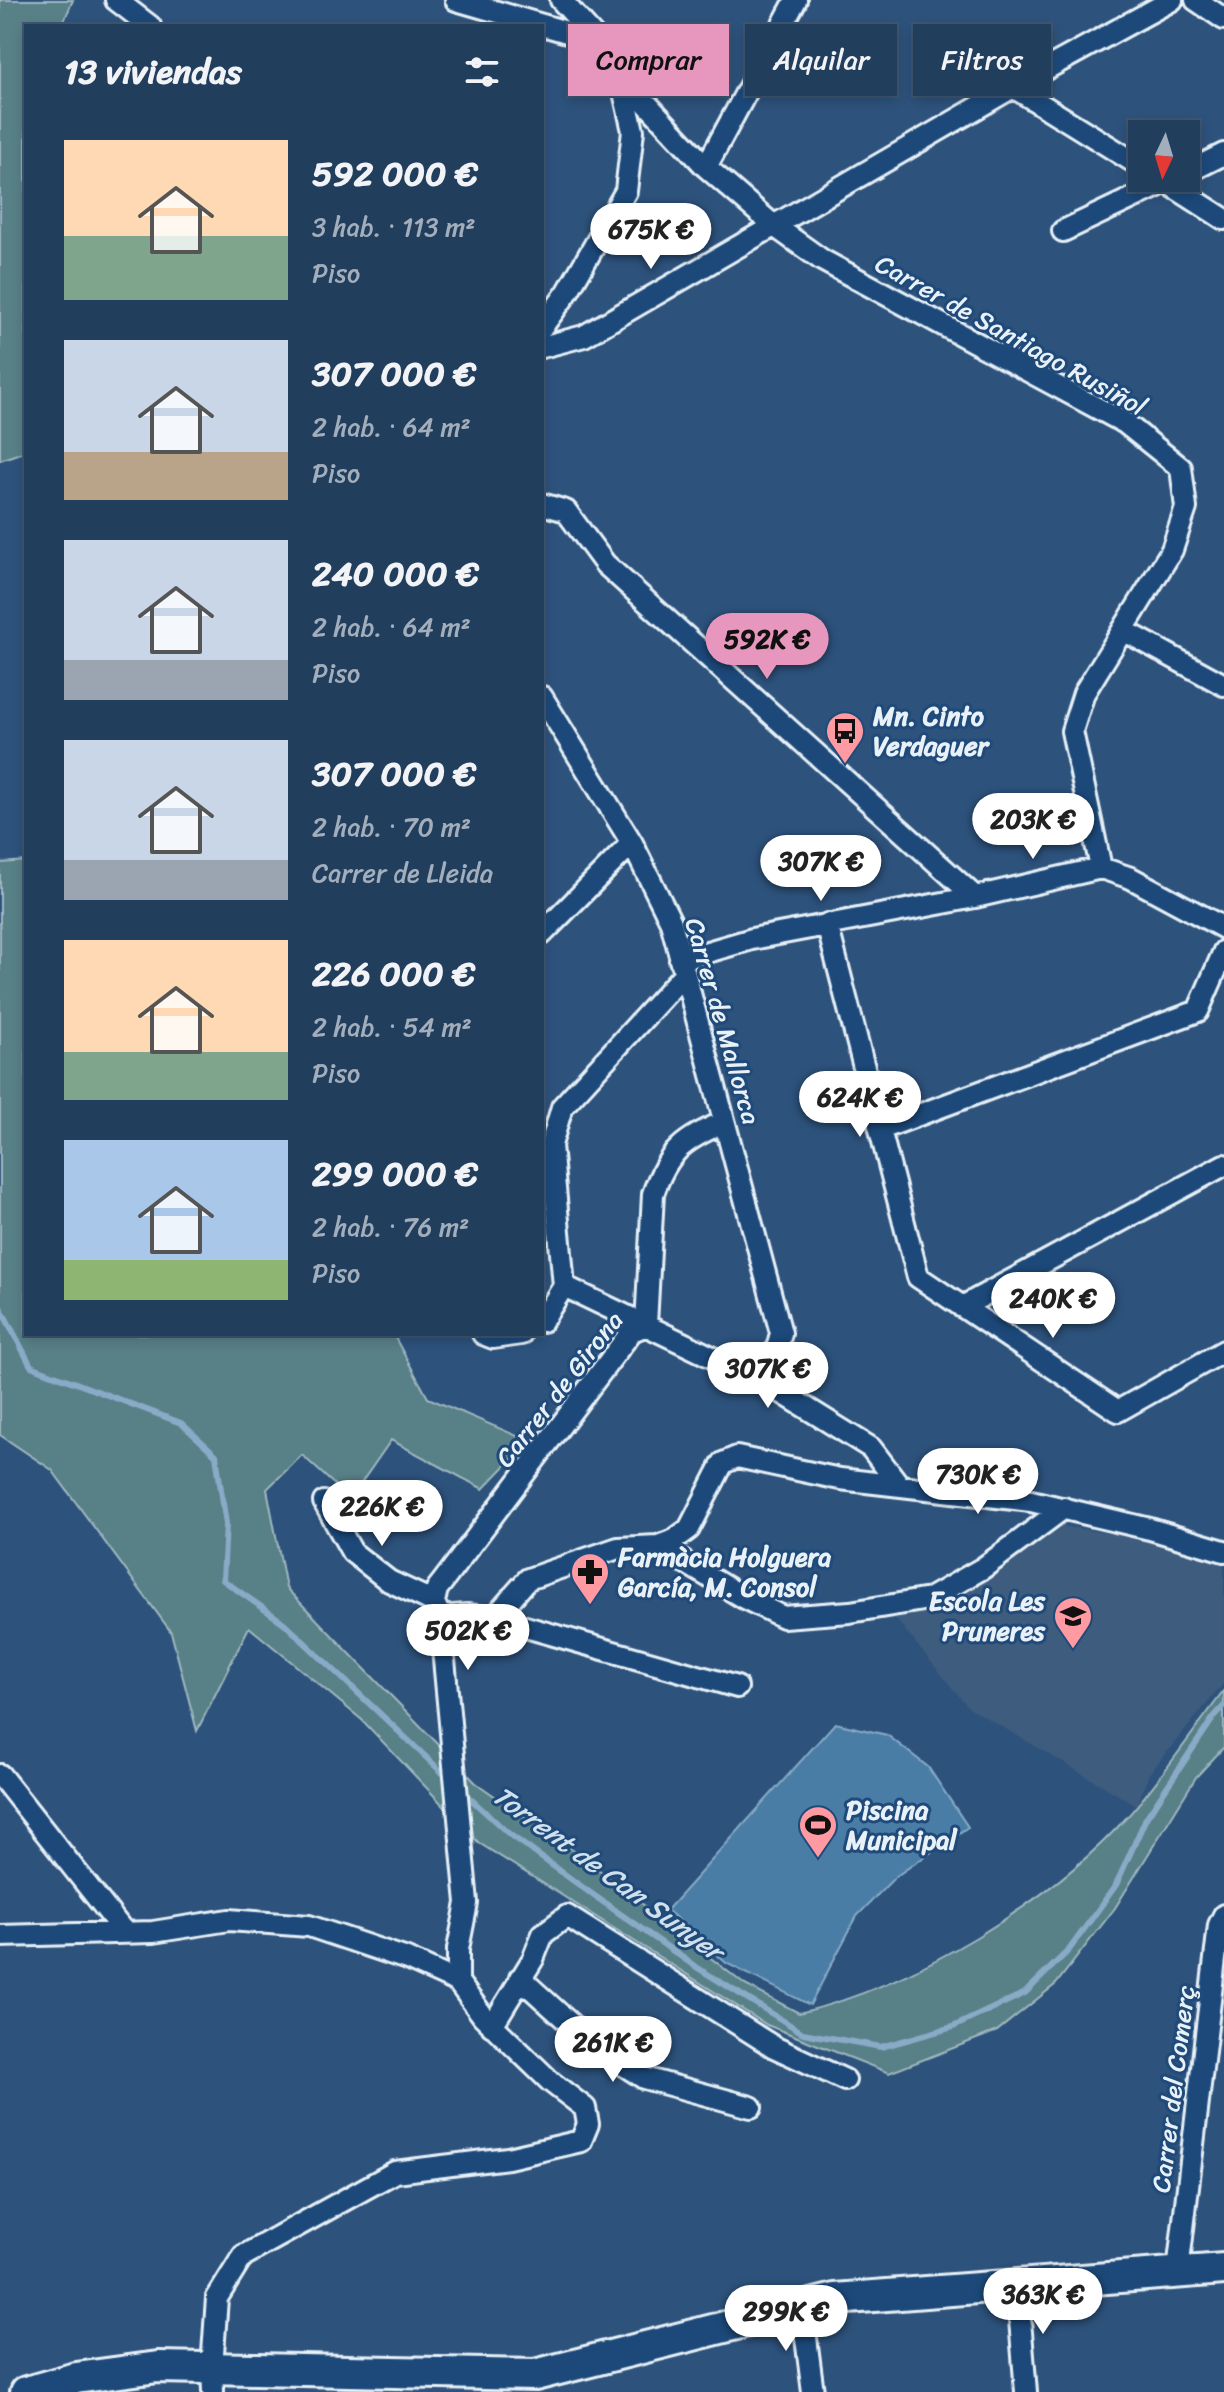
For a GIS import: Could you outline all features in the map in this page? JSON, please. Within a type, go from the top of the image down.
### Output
[{"type":"street","points":[[116,0],[147,24]]},
{"type":"street","points":[[456,0],[539,24]]},
{"type":"street","points":[[561,0],[583,24]]},
{"type":"street","points":[[706,167],[796,0]]},
{"type":"street","points":[[1051,66],[1172,0]]},
{"type":"street","points":[[1196,0],[1224,19]]},
{"type":"street","points":[[544,25],[568,32]]},
{"type":"street","points":[[544,324],[567,293],[626,191],[633,131],[625,96]]},
{"type":"street","name":"Carrer de Santiago Rusiñol","points":[[640,96],[706,167],[773,225],[822,260],[1125,423],[1181,468],[1186,508],[1172,550],[1084,693],[1072,731],[1101,868]]},
{"type":"street","points":[[544,346],[584,336],[997,96]]},
{"type":"street","points":[[1028,96],[1128,158]]},
{"type":"street","points":[[1200,166],[1224,154]]},
{"type":"street","points":[[1063,231],[1141,192]]},
{"type":"street","points":[[1186,192],[1224,219]]},
{"type":"street","points":[[544,505],[566,511],[605,564],[975,897]]},
{"type":"street","points":[[1123,630],[1224,685]]},
{"type":"street","name":"Carrer de Mallorca","points":[[545,711],[632,843],[671,922],[781,1333],[768,1384]]},
{"type":"street","points":[[544,932],[632,843]]},
{"type":"street","points":[[544,1318],[564,1286],[551,1145],[562,1107],[682,967],[752,939],[975,897],[1101,868],[1131,878],[1224,928]]},
{"type":"street","points":[[827,924],[918,1277],[1118,1411],[1224,1351]]},
{"type":"street","points":[[881,1129],[1198,1011],[1224,951]]},
{"type":"street","name":"Carrer de Girona","points":[[437,1609],[437,1589],[632,1331],[646,1325],[653,1194],[660,1174],[670,1156],[696,1134],[724,1122]]},
{"type":"street","points":[[962,1307],[1224,1165]]},
{"type":"street","points":[[564,1286],[768,1384],[871,1448],[899,1485]]},
{"type":"street","points":[[494,1618],[528,1579],[618,1548],[658,1546],[674,1540],[689,1529],[723,1463],[737,1457],[840,1479],[1031,1501],[1150,1529],[1224,1551]]},
{"type":"street","points":[[324,1502],[352,1552],[389,1581],[437,1609],[494,1618],[737,1687]]},
{"type":"street","points":[[658,1546],[742,1597],[783,1617],[850,1612],[929,1599],[983,1568],[1064,1508]]},
{"type":"street","points":[[437,1609],[467,1903],[458,1949],[458,1982]]},
{"type":"street","points":[[0,1775],[124,1932]]},
{"type":"street","name":"Carrer del Comerç","points":[[1178,2271],[1219,1925],[1224,1915]]},
{"type":"street","points":[[492,2026],[533,1959],[543,1934],[567,1916],[774,2047],[845,2080]]},
{"type":"street","points":[[0,1936],[153,1932],[229,1920],[309,1926],[407,1959],[458,1982],[492,2026],[551,2082],[585,2108],[588,2124],[581,2141],[508,2158],[395,2172],[243,2256],[217,2298],[213,2380]]},
{"type":"street","points":[[520,1978],[596,2047],[644,2078],[751,2107]]},
{"type":"street","points":[[26,2392],[76,2378],[158,2367],[213,2380],[465,2382],[535,2375],[835,2299],[1224,2269]]},
{"type":"street","points":[[1017,2284],[1026,2392]]},
{"type":"street","points":[[802,2307],[813,2392]]},
{"type":"shaded area","name":"Escola Les Pruneres","points":[[1055,1525],[1140,1538],[1224,1565],[1224,1683],[1149,1774],[1137,1806],[968,1707],[893,1616],[936,1607],[978,1582]]},
{"type":"shaded area","name":"Piscina Municipal","points":[[835,1723],[887,1735],[928,1767],[968,1827],[895,1877],[857,1916],[810,2005],[726,1963],[667,1910]]},
{"type":"green space","points":[[0,0],[73,0],[63,24],[24,24],[24,452],[0,460]]},
{"type":"green space","points":[[24,861],[24,1336],[394,1336],[428,1398],[529,1441],[483,1489],[391,1440],[350,1499],[302,1455],[267,1489],[286,1588],[476,1783],[584,1858],[745,1985],[799,2013],[887,1983],[977,1937],[1060,1880],[1096,1848],[1141,1801],[1224,1691],[1224,1747],[1196,1777],[1115,1908],[1056,1984],[997,2031],[889,2073],[767,2025],[479,1843],[362,1720],[249,1627],[197,1731],[171,1632],[52,1470],[0,1435],[0,863]]},
{"type":"waterway","name":"Torrent de Can Sunyer","points":[[0,1307],[31,1366],[181,1423],[216,1455],[226,1524],[223,1580],[284,1623],[448,1778]]},
{"type":"waterway","name":"Torrent de Can Sunyer","points":[[462,1791],[509,1834],[589,1892],[693,1965],[803,2033],[881,2047],[953,2027],[1025,1993],[1069,1950],[1116,1885],[1146,1818],[1224,1706]]},
{"type":"place","name":"Mn. Cinto Verdaguer","points":[[845,765]]},
{"type":"place","name":"Farmàcia Holguera García, M. Consol","points":[[590,1606]]},
{"type":"place","name":"Escola Les Pruneres","points":[[1073,1650]]},
{"type":"place","name":"Piscina Municipal","points":[[818,1859]]}]
